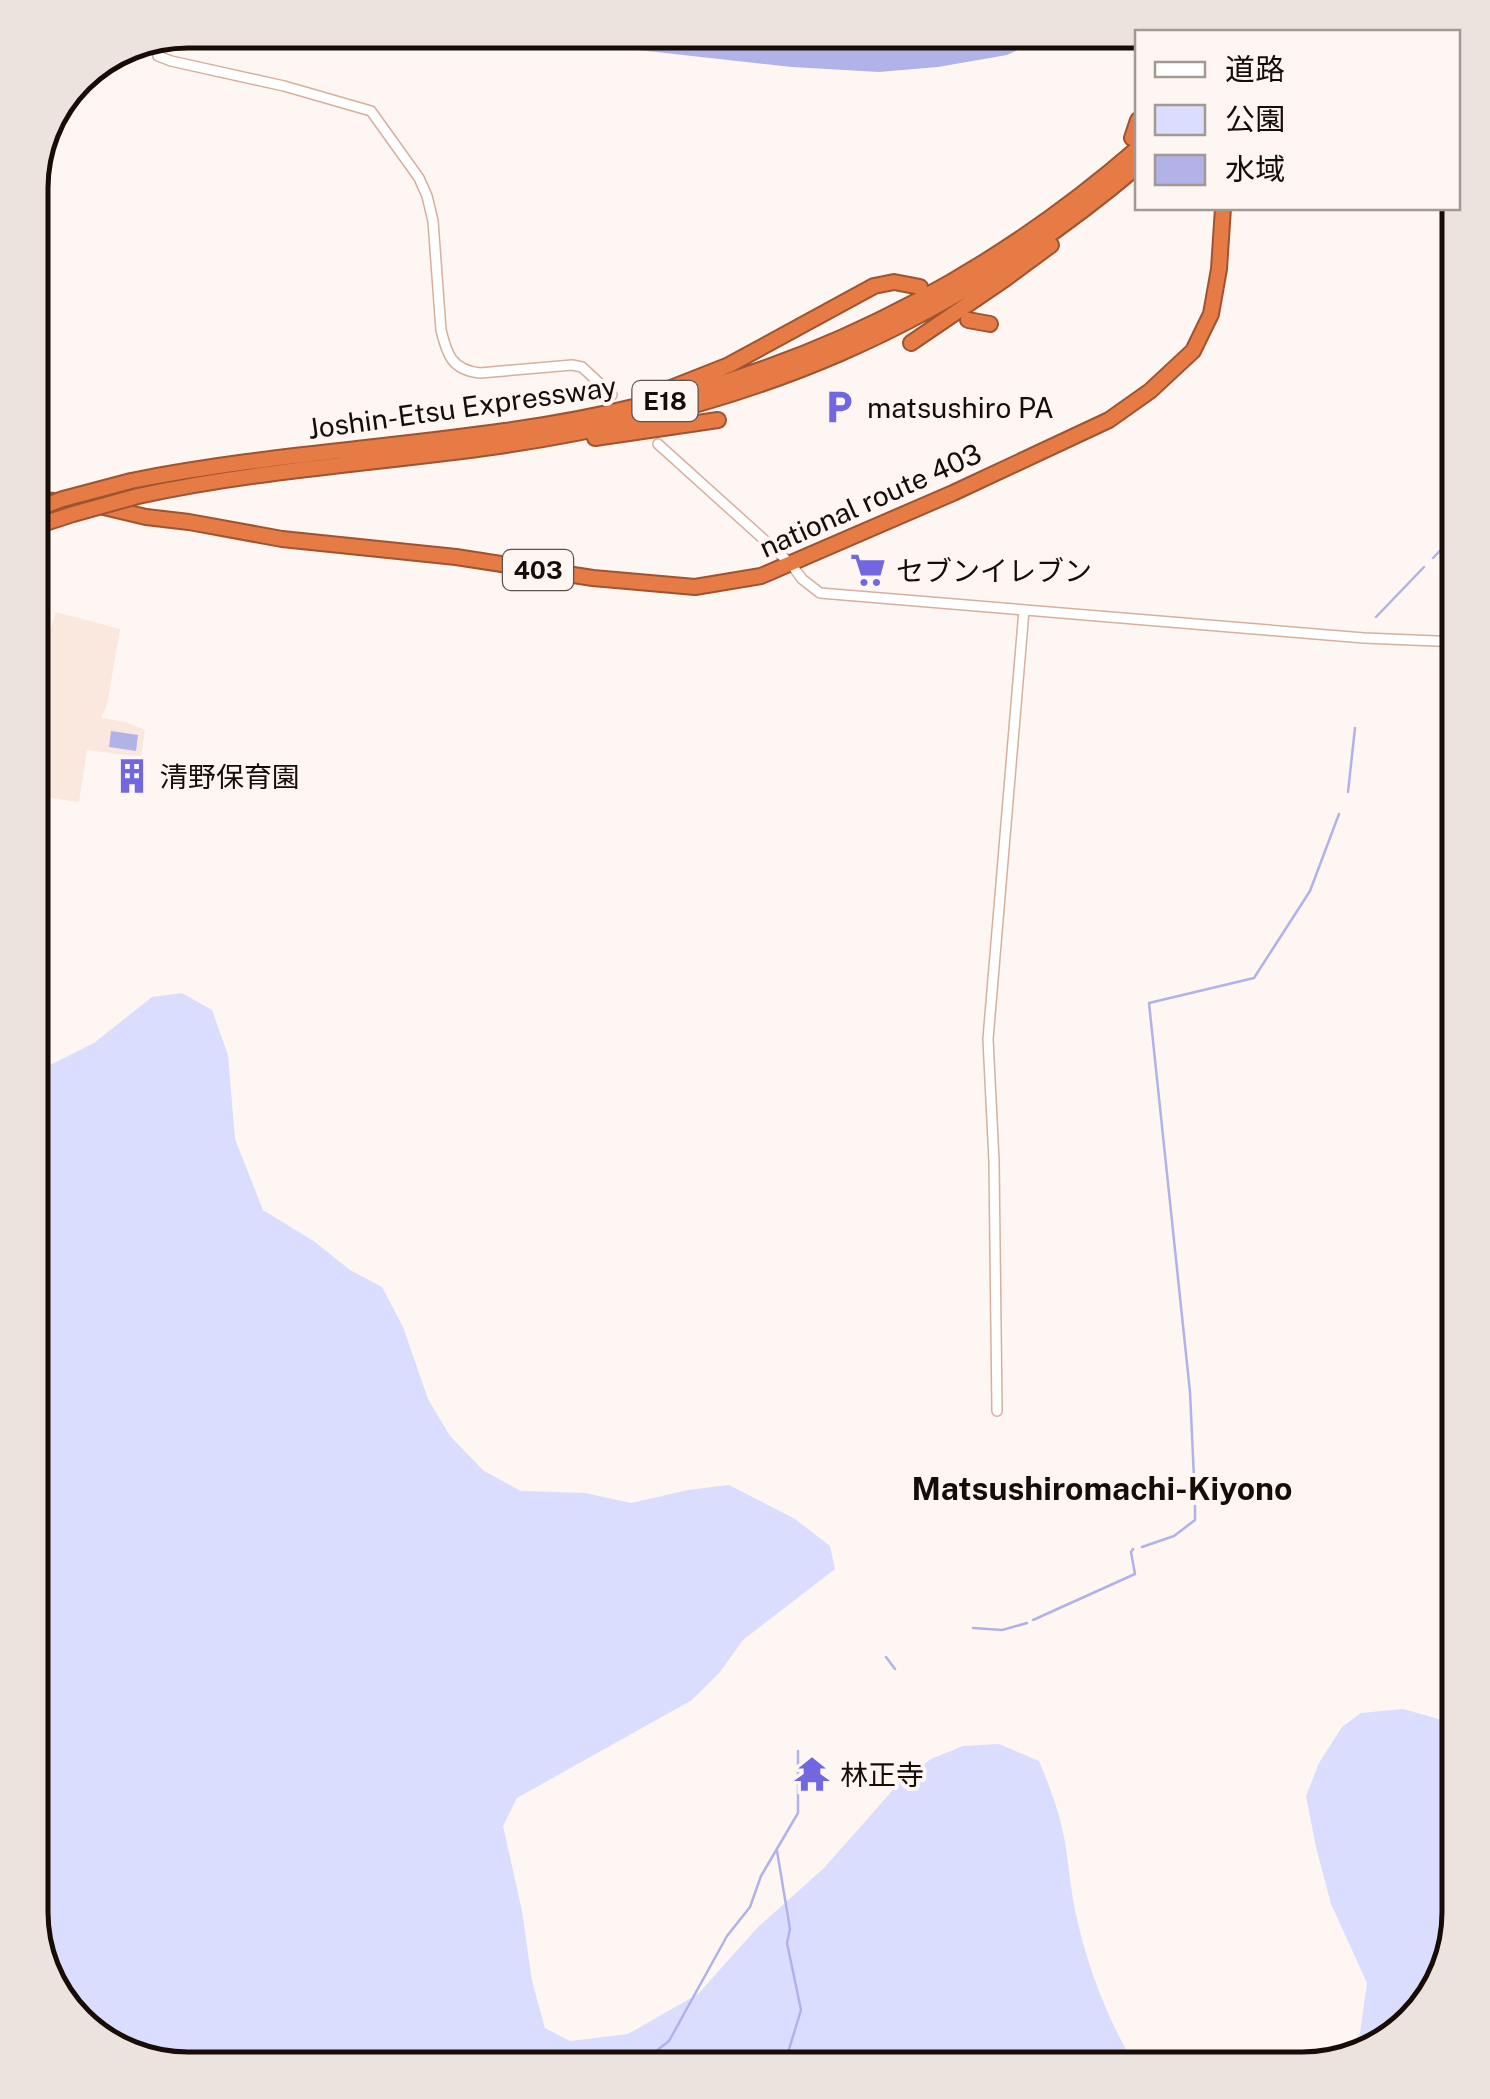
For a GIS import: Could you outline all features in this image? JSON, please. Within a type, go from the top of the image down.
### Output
[{"type":"highway","name":"Joshin-Etsu Expressway","points":[[48,504],[131,481],[245,461],[507,431],[592,417],[678,397],[760,371],[841,339],[913,304],[1016,243],[1078,198],[1135,143]]},
{"type":"highway","name":"Joshin-Etsu Expressway","points":[[48,522],[138,496],[272,472],[549,438],[725,397],[886,333],[990,275],[1053,233],[1135,169]]},
{"type":"highway","points":[[910,342],[1006,280],[1135,170]]},
{"type":"highway","name":"national route 403","points":[[48,500],[91,504],[282,539],[593,578],[695,587],[761,576],[1109,420],[1150,391],[1193,352],[1211,314],[1224,210]]},
{"type":"highway","points":[[507,431],[630,402],[699,378],[757,351],[874,286],[894,282],[920,287]]},
{"type":"highway","points":[[968,320],[990,324]]},
{"type":"highway","points":[[410,457],[514,448],[718,420]]},
{"type":"street","points":[[158,52],[158,56],[170,61],[284,86],[372,111],[428,196],[441,330],[456,364],[465,371],[480,373],[572,364],[582,367],[612,395]]},
{"type":"street","points":[[658,444],[820,593],[1442,641]]},
{"type":"street","points":[[997,1410],[994,1161],[988,1039],[1024,610]]},
{"type":"shaded area","points":[[56,612],[120,629],[107,705],[101,718],[145,730],[141,757],[87,750],[79,802],[48,798],[48,635]]},
{"type":"green space","points":[[182,993],[212,1010],[228,1055],[235,1139],[263,1210],[315,1242],[350,1270],[382,1287],[403,1327],[428,1399],[450,1436],[484,1471],[521,1491],[585,1493],[631,1503],[729,1485],[795,1519],[830,1546],[835,1569],[743,1640],[720,1672],[692,1700],[517,1798],[503,1826],[522,1911],[532,1981],[545,2028],[570,2041],[628,2034],[698,1994],[758,1927],[824,1868],[900,1782],[931,1759],[963,1746],[999,1744],[1039,1761],[1060,1821],[1075,1910],[1088,1958],[1127,2052],[178,2051],[134,2041],[88,2011],[58,1965],[48,1912],[48,1066],[94,1043],[152,997]]},
{"type":"green space","points":[[1403,1709],[1442,1720],[1442,1912],[1438,1948],[1414,1997],[1388,2023],[1355,2041],[1360,2033],[1367,1983],[1331,1904],[1306,1796],[1319,1763],[1342,1727],[1361,1713]]},
{"type":"water","points":[[620,48],[1022,48],[1007,55],[938,67],[879,72],[792,67]]},
{"type":"water","points":[[111,731],[138,735],[136,751],[109,747]]},
{"type":"waterway","points":[[1433,558],[1442,549]]},
{"type":"waterway","points":[[1376,617],[1424,567]]},
{"type":"waterway","points":[[1348,792],[1355,728]]},
{"type":"waterway","points":[[1195,1500],[1190,1392],[1149,1003],[1254,978],[1310,891],[1339,814]]},
{"type":"waterway","points":[[1142,1547],[1174,1536],[1195,1520],[1195,1506]]},
{"type":"waterway","points":[[1033,1620],[1135,1574],[1133,1549]]},
{"type":"waterway","points":[[973,1628],[1002,1630],[1027,1623]]},
{"type":"waterway","points":[[886,1657],[895,1669]]},
{"type":"waterway","points":[[656,2051],[669,2041],[727,1936],[750,1907],[761,1876],[798,1813],[798,1751]]},
{"type":"waterway","points":[[777,1851],[790,1929],[787,1943],[801,2010],[788,2052]]},
{"type":"place","name":"matsushiro PA","points":[[839,407]]},
{"type":"place","name":"セブンイレブン","points":[[868,570]]},
{"type":"place","name":"清野保育園","points":[[132,776]]},
{"type":"place","name":"林正寺","points":[[812,1774]]},
{"type":"district","name":"Matsushiromachi-Kiyono","points":[[1102,1488]]}]
